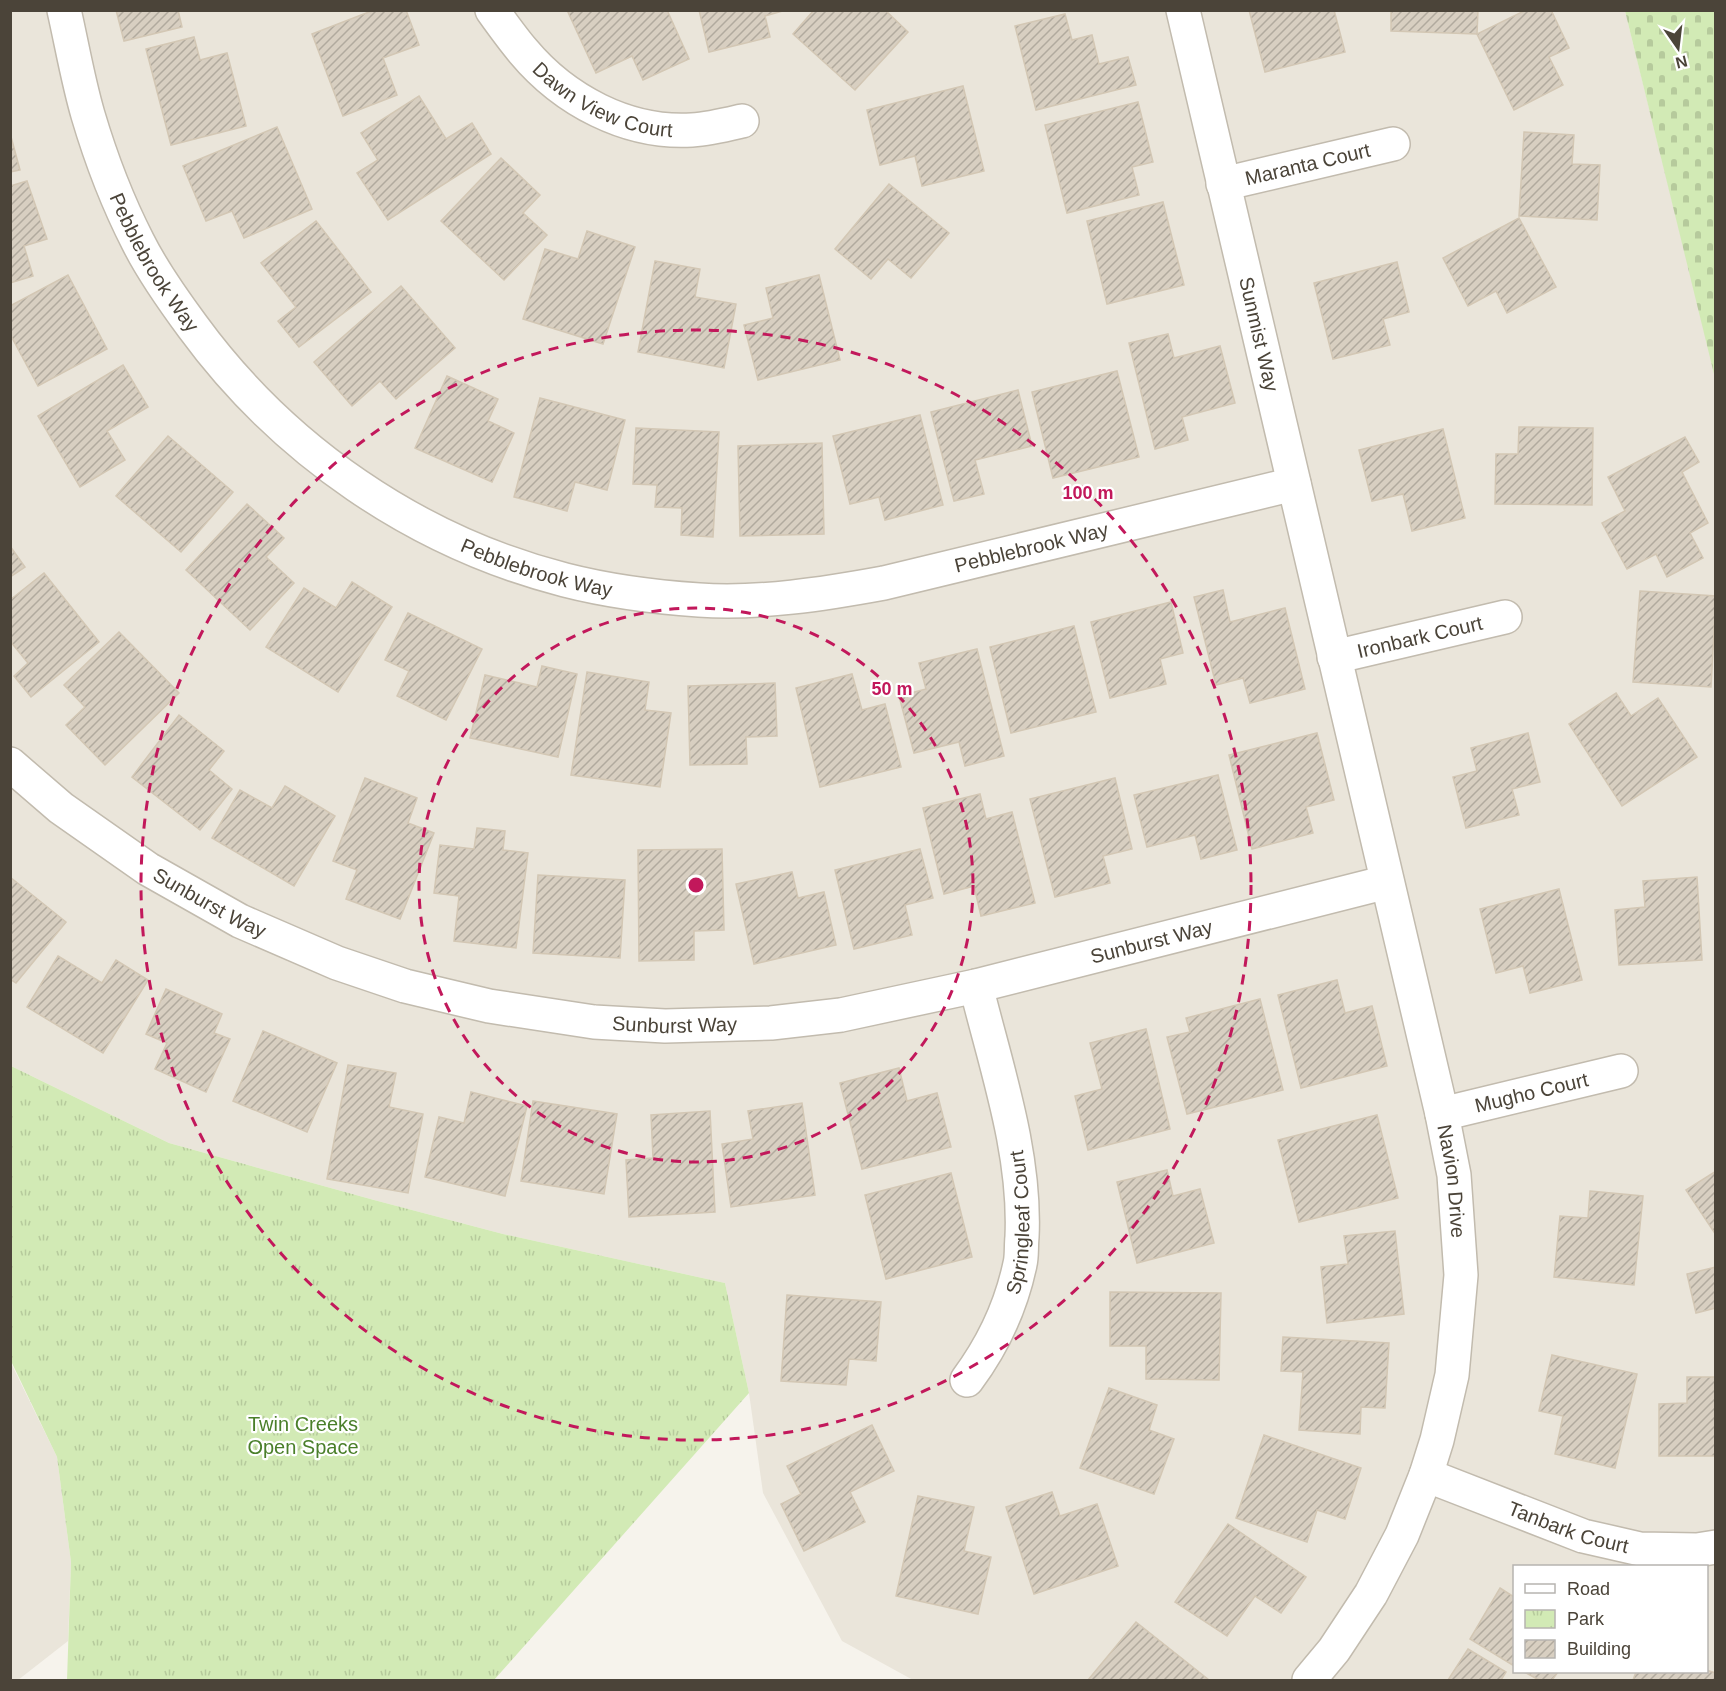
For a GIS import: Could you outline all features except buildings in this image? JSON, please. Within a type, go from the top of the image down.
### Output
[{"type":"street","name":"Pebblebrook Way","points":[[64,10],[88,114],[109,180],[139,244],[175,303],[216,360],[263,411],[325,464],[373,497],[434,531],[498,559],[564,580],[632,594],[702,600],[772,599],[841,591],[884,583],[1294,484]]},
{"type":"street","name":"Dawn View Court","points":[[492,10],[523,51],[544,73],[579,99],[611,116],[636,125],[664,129],[714,128],[742,121]]},
{"type":"street","name":"Sunmist Way","points":[[1183,10],[1334,657]]},
{"type":"street","name":"Maranta Court","points":[[1223,184],[1393,144]]},
{"type":"street","name":"Ironbark Court","points":[[1334,657],[1505,616]]},
{"type":"street","name":"Navion Drive","points":[[1309,1680],[1334,1650],[1371,1594],[1402,1535],[1426,1475],[1437,1440],[1452,1375],[1461,1275],[1454,1175],[1442,1114],[1334,657]]},
{"type":"street","name":"Sunburst Way","points":[[10,764],[61,808],[148,869],[240,921],[338,963],[405,986],[489,1006],[594,1022],[665,1026],[771,1023],[841,1015],[975,986],[1387,882]]},
{"type":"street","name":"Springleaf Court","points":[[967,1380],[992,1344],[1006,1313],[1020,1263],[1023,1211],[1012,1129],[975,986]]},
{"type":"street","name":"Mugho Court","points":[[1442,1114],[1622,1071]]},
{"type":"street","name":"Tanbark Court","points":[[1426,1475],[1583,1536],[1640,1549],[1697,1550],[1716,1547]]},
{"type":"shaded area","points":[[10,11],[1625,11],[1716,378],[1715,1680],[913,1680],[842,1641],[763,1493],[749,1393],[725,1283],[503,1234],[169,1143],[11,1066]]},
{"type":"shaded area","points":[[10,1361],[57,1457],[71,1562],[68,1641],[18,1680],[10,1680]]},
{"type":"green space","points":[[1625,11],[1715,11],[1715,378]]},
{"type":"green space","name":"Twin Creeks Open Space","points":[[11,1066],[169,1143],[503,1234],[725,1283],[749,1393],[494,1680],[67,1680],[71,1562],[57,1457],[11,1361]]}]
